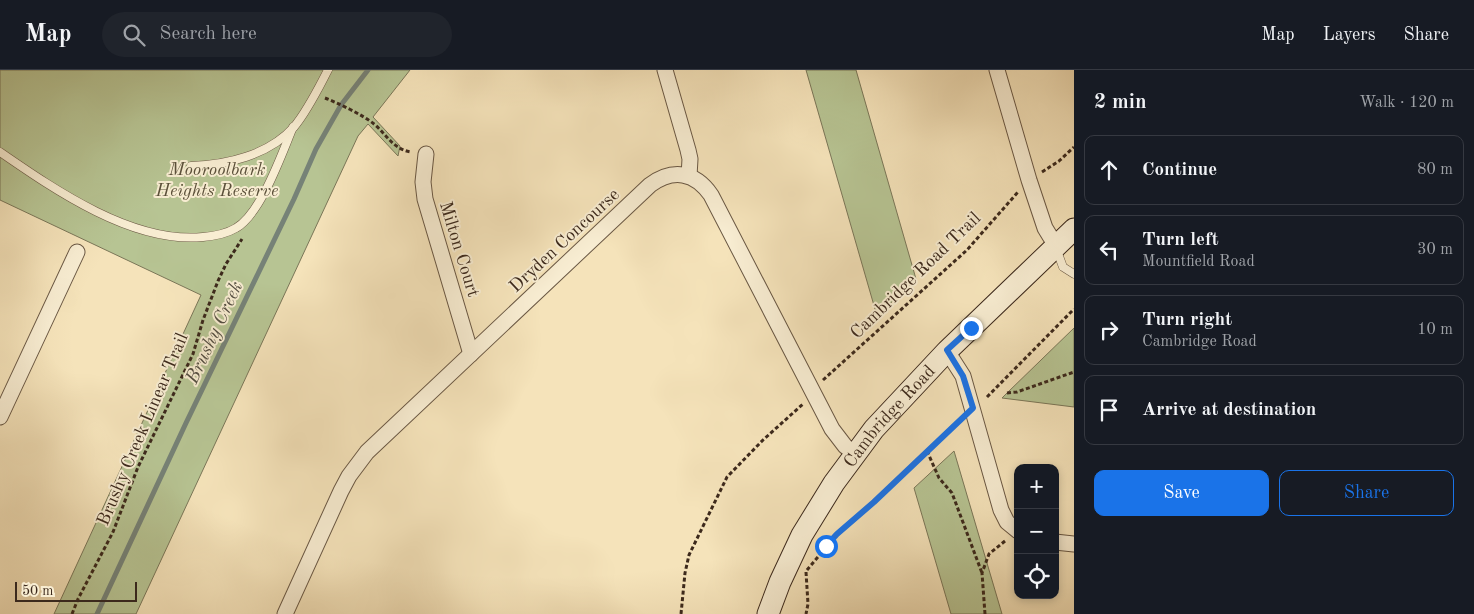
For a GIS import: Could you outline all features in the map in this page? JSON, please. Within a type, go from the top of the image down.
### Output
[{"type":"main road","name":"Cambridge Road","points":[[768,614],[780,582],[802,535],[855,454],[874,429],[947,350],[1074,229]]},
{"type":"street","points":[[665,70],[688,150],[690,159],[689,176],[699,181],[711,195],[832,429],[845,446],[855,454]]},
{"type":"street","points":[[996,70],[1028,180],[1045,228],[1056,246]]},
{"type":"street","name":"Milton Court","points":[[426,154],[423,182],[425,200],[471,354]]},
{"type":"street","name":"Dryden Concourse","points":[[285,614],[341,491],[357,463],[366,452],[650,185],[659,178],[669,175],[689,176]]},
{"type":"street","points":[[0,417],[77,252]]},
{"type":"street","points":[[947,350],[963,376],[1001,510],[1007,522],[1014,528]]},
{"type":"street","points":[[1059,542],[1074,544]]},
{"type":"lane","points":[[0,152],[79,203],[125,223],[160,235],[186,238],[214,236],[236,228],[254,211],[294,127],[328,70]]},
{"type":"lane","points":[[191,166],[213,166],[255,153],[273,145],[294,127]]},
{"type":"lane","points":[[1056,246],[1063,267],[1074,274]]},
{"type":"path","points":[[324,97],[373,123],[400,150],[426,154]]},
{"type":"path","name":"Cambridge Road Trail","points":[[820,384],[967,250],[1028,180],[1059,161],[1074,147]]},
{"type":"path","name":"Brushy Creek Linear Trail","points":[[72,614],[113,532],[138,467],[193,354],[202,320],[218,281],[226,264],[246,234]]},
{"type":"path","points":[[987,397],[1074,310]]},
{"type":"path","points":[[1006,393],[1017,392],[1074,372]]},
{"type":"path","points":[[681,614],[685,573],[689,555],[727,477],[763,440],[807,400]]},
{"type":"path","points":[[780,582],[806,571],[837,534],[874,502],[973,408]]},
{"type":"path","points":[[927,451],[939,478],[952,493],[982,573],[985,614]]},
{"type":"path","points":[[982,573],[989,554],[1005,541]]},
{"type":"path","points":[[806,571],[808,604],[806,614]]},
{"type":"green space","name":"Mooroolbark Heights Reserve","points":[[0,70],[410,70],[373,117],[400,146],[398,156],[368,124],[358,136],[136,614],[54,614],[201,295],[0,200]]},
{"type":"green space","points":[[806,70],[856,70],[916,279],[877,316]]},
{"type":"green space","points":[[1074,328],[1074,407],[1002,398],[1007,393]]},
{"type":"green space","points":[[954,451],[1002,614],[951,614],[914,488]]},
{"type":"waterway","name":"Brushy Creek","points":[[97,614],[316,149],[341,105],[368,70]]},
{"type":"route","points":[[826,546],[973,408],[963,376],[947,350],[971,328]]}]
